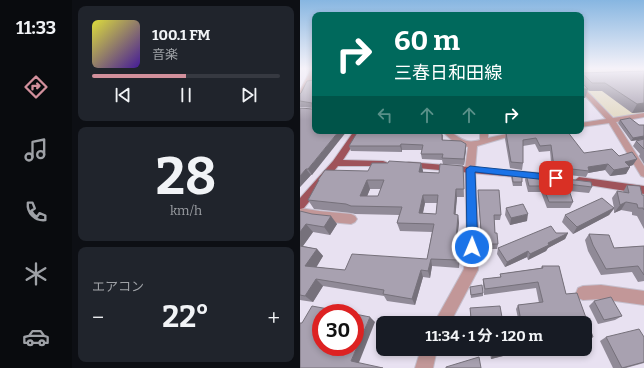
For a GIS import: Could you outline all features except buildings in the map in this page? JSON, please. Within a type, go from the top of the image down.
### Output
[{"type":"main road","points":[[300,205],[336,163],[356,134]]},
{"type":"main road","points":[[336,163],[470,169],[550,177]]},
{"type":"main road","points":[[565,179],[644,190]]},
{"type":"street","points":[[300,98],[306,86]]},
{"type":"street","points":[[584,90],[612,120],[644,174]]},
{"type":"street","points":[[584,125],[644,115]]},
{"type":"street","points":[[450,134],[460,143],[473,145],[500,137],[520,134]]},
{"type":"street","points":[[484,134],[484,141]]},
{"type":"street","points":[[446,316],[471,270],[473,241],[470,169],[473,145]]},
{"type":"street","points":[[300,212],[319,216],[351,219]]},
{"type":"street","points":[[583,293],[601,292],[644,298]]},
{"type":"street","points":[[424,368],[427,356]]},
{"type":"shaded area","points":[[584,86],[644,86],[644,113],[615,118],[594,99]]},
{"type":"route","points":[[472,247],[470,169],[556,178]]}]
